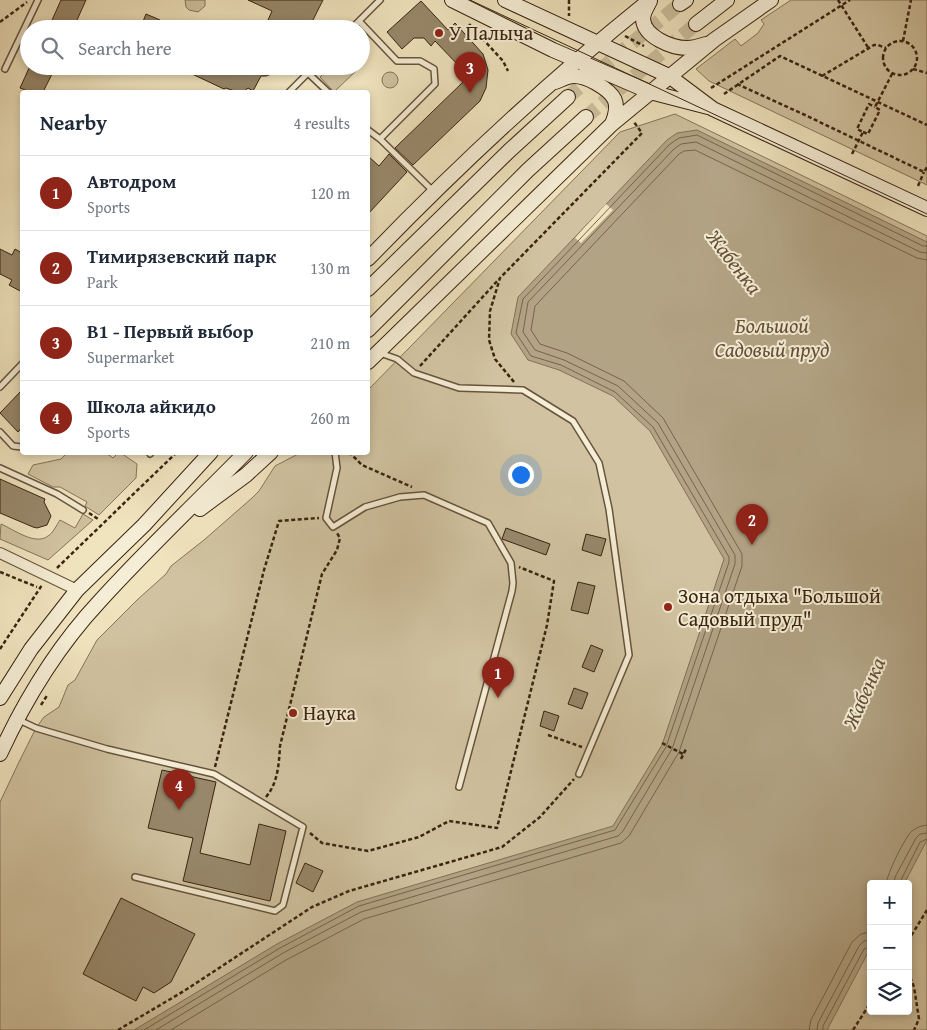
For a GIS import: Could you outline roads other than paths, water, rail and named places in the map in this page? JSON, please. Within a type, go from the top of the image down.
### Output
[{"type":"main road","points":[[452,0],[577,60],[650,92],[713,108],[927,208]]},
{"type":"main road","points":[[504,0],[669,76],[713,108]]},
{"type":"main road","points":[[370,257],[434,191],[550,84],[597,42],[650,0]]},
{"type":"main road","points":[[650,0],[643,19],[648,32],[685,48],[696,47],[714,40]]},
{"type":"main road","points":[[696,24],[727,0]]},
{"type":"main road","points":[[373,357],[612,124],[714,40],[772,0]]},
{"type":"main road","points":[[550,84],[574,76],[590,80],[606,89],[612,94],[616,105],[612,124]]},
{"type":"main road","points":[[370,287],[509,151],[568,97]]},
{"type":"main road","points":[[370,328],[528,170],[586,116]]},
{"type":"main road","points":[[144,525],[197,455]]},
{"type":"main road","points":[[0,698],[31,649],[77,590],[144,525],[208,455]]},
{"type":"main road","points":[[0,754],[16,719],[53,660],[92,610],[243,455]]},
{"type":"main road","points":[[167,532],[246,475],[268,455]]},
{"type":"street","points":[[0,553],[77,590]]},
{"type":"lane","points":[[29,20],[38,0]]},
{"type":"lane","points":[[360,20],[380,0]]},
{"type":"lane","points":[[370,33],[397,62],[420,62],[434,69],[435,84],[380,139]]},
{"type":"lane","points":[[6,69],[20,39]]},
{"type":"lane","points":[[291,90],[306,75]]},
{"type":"lane","points":[[310,75],[326,90]]},
{"type":"lane","points":[[370,132],[434,191]]},
{"type":"lane","points":[[373,357],[397,359],[414,373],[459,388],[523,390],[573,421],[599,463],[610,509],[629,655],[579,774]]},
{"type":"lane","points":[[0,387],[20,366]]},
{"type":"lane","points":[[0,432],[13,446],[20,447]]},
{"type":"lane","points":[[335,455],[337,468],[326,518],[333,527],[365,507],[400,497],[424,495],[488,523],[510,563],[513,583],[459,787]]},
{"type":"lane","points":[[0,468],[57,494],[83,510]]},
{"type":"lane","points":[[16,719],[36,728],[107,749],[214,774],[303,827],[283,905],[275,911],[135,876]]},
{"type":"water","name":"Большой Садовый пруд","points":[[697,130],[927,242],[927,840],[906,880],[867,880],[867,955],[827,1030],[134,1030],[277,944],[357,902],[613,826],[662,745],[724,559],[650,431],[613,396],[559,370],[528,360],[511,334],[518,297],[667,140],[677,133]]},
{"type":"tunnel","points":[[568,97],[680,4]]},
{"type":"tunnel","points":[[586,117],[696,24]]},
{"type":"tram line","points":[[470,0],[927,214]]},
{"type":"place","name":"У Палыча","points":[[439,33]]},
{"type":"place","name":"В1 - Первый выбор","points":[[470,93]]},
{"type":"place","name":"Тимирязевский парк","points":[[752,545]]},
{"type":"place","name":"Зона отдыха \"Большой Садовый пруд\"","points":[[668,607]]},
{"type":"place","name":"Автодром","points":[[498,698]]},
{"type":"place","name":"Наука","points":[[293,713]]},
{"type":"place","name":"Школа айкидо","points":[[179,810]]},
{"type":"water label","name":"Жабенка","points":[[734,262]]},
{"type":"water label","name":"Жабенка","points":[[864,693]]}]
